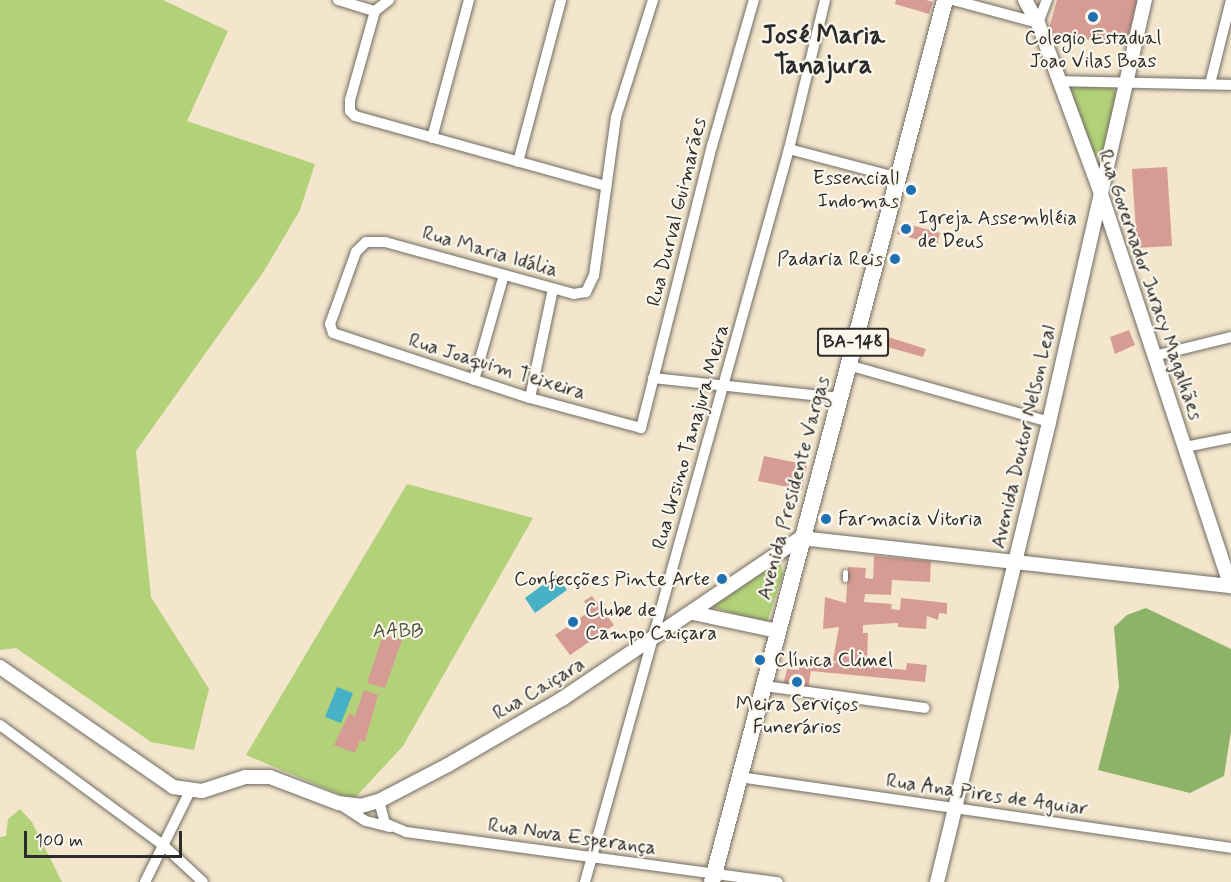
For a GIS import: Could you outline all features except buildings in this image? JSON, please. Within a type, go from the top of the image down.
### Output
[{"type":"main road","name":"Avenida Presidente Vargas","points":[[713,877],[945,0]]},
{"type":"street","points":[[338,0],[375,11]]},
{"type":"street","points":[[389,0],[375,11],[350,111],[355,116],[606,186],[616,117],[652,0]]},
{"type":"street","points":[[432,138],[469,0]]},
{"type":"street","points":[[518,162],[561,0]]},
{"type":"street","name":"Rua Durval Guimarães","points":[[634,429],[641,428],[754,0]]},
{"type":"street","name":"Rua Ursino Tanajura Meira","points":[[585,882],[789,149],[825,0]]},
{"type":"street","points":[[953,0],[1038,23],[1047,0]]},
{"type":"street","name":"Rua Governador Juracy Magalhães","points":[[1025,0],[1038,23],[1100,191],[1231,586]]},
{"type":"street","name":"Avenida Doutor Nelson Leal","points":[[937,882],[958,809],[1145,0]]},
{"type":"street","points":[[1210,84],[1231,0]]},
{"type":"street","points":[[1058,81],[1231,85]]},
{"type":"street","points":[[789,149],[899,178]]},
{"type":"street","name":"Rua Maria Idália","points":[[349,339],[333,333],[330,324],[356,252],[366,242],[384,242],[553,289],[586,292],[594,275],[606,186]]},
{"type":"street","points":[[474,380],[504,275]]},
{"type":"street","points":[[530,398],[553,289]]},
{"type":"street","points":[[1154,356],[1231,337]]},
{"type":"street","name":"Rua Joaquim Teixeira","points":[[349,339],[634,429]]},
{"type":"street","points":[[848,365],[1049,422]]},
{"type":"street","points":[[653,378],[840,398]]},
{"type":"street","points":[[1185,447],[1231,438]]},
{"type":"street","points":[[801,538],[1231,586]]},
{"type":"street","name":"Rua Caiçara","points":[[380,801],[541,712],[693,613],[801,538]]},
{"type":"street","points":[[693,613],[778,631]]},
{"type":"street","points":[[0,667],[156,777],[190,791],[258,776],[338,803],[361,806],[380,801],[382,818],[393,828]]},
{"type":"street","points":[[764,686],[924,708]]},
{"type":"street","points":[[0,725],[163,845],[203,882]]},
{"type":"street","name":"Rua Ana Pires de Aguiar","points":[[739,777],[1231,848]]},
{"type":"street","points":[[145,882],[190,791]]},
{"type":"street","name":"Rua Nova Esperança","points":[[338,803],[366,821],[393,828],[713,877],[777,882]]},
{"type":"lane","points":[[845,572],[845,579]]},
{"type":"green space","points":[[0,0],[163,0],[228,31],[187,121],[315,164],[300,210],[264,271],[136,451],[151,597],[209,689],[194,750],[151,742],[16,648],[0,650]]},
{"type":"green space","points":[[1111,85],[1116,93],[1114,117],[1101,155],[1094,157],[1069,86]]},
{"type":"green space","name":"AABB","points":[[407,484],[533,518],[403,746],[353,800],[246,755]]},
{"type":"green space","points":[[780,560],[783,574],[767,623],[712,607]]},
{"type":"green space","points":[[1146,608],[1231,649],[1231,731],[1224,776],[1190,793],[1098,770],[1119,687],[1114,627],[1127,615]]},
{"type":"green space","points":[[20,809],[32,822],[62,882],[0,882],[0,837],[6,836],[8,819]]},
{"type":"water","points":[[556,575],[567,590],[535,613],[525,598]]},
{"type":"water","points":[[337,687],[353,693],[341,723],[325,717]]},
{"type":"place","name":"Colegio Estadual Joao Vilas Boas","points":[[1093,17]]},
{"type":"place","name":"Essenciall Indomas","points":[[911,190]]},
{"type":"place","name":"Igreja Assembléia de Deus","points":[[906,229]]},
{"type":"place","name":"Padaria Reis","points":[[895,259]]},
{"type":"place","name":"Farmacia Vitoria","points":[[826,519]]},
{"type":"place","name":"Confecções Pinte Arte","points":[[722,579]]},
{"type":"place","name":"Clube de Campo Caiçara","points":[[573,622]]},
{"type":"place","name":"Clínica Climel","points":[[760,660]]},
{"type":"place","name":"Meira Serviços Funerários","points":[[797,682]]},
{"type":"district","name":"José Maria Tanajura","points":[[823,52]]}]
